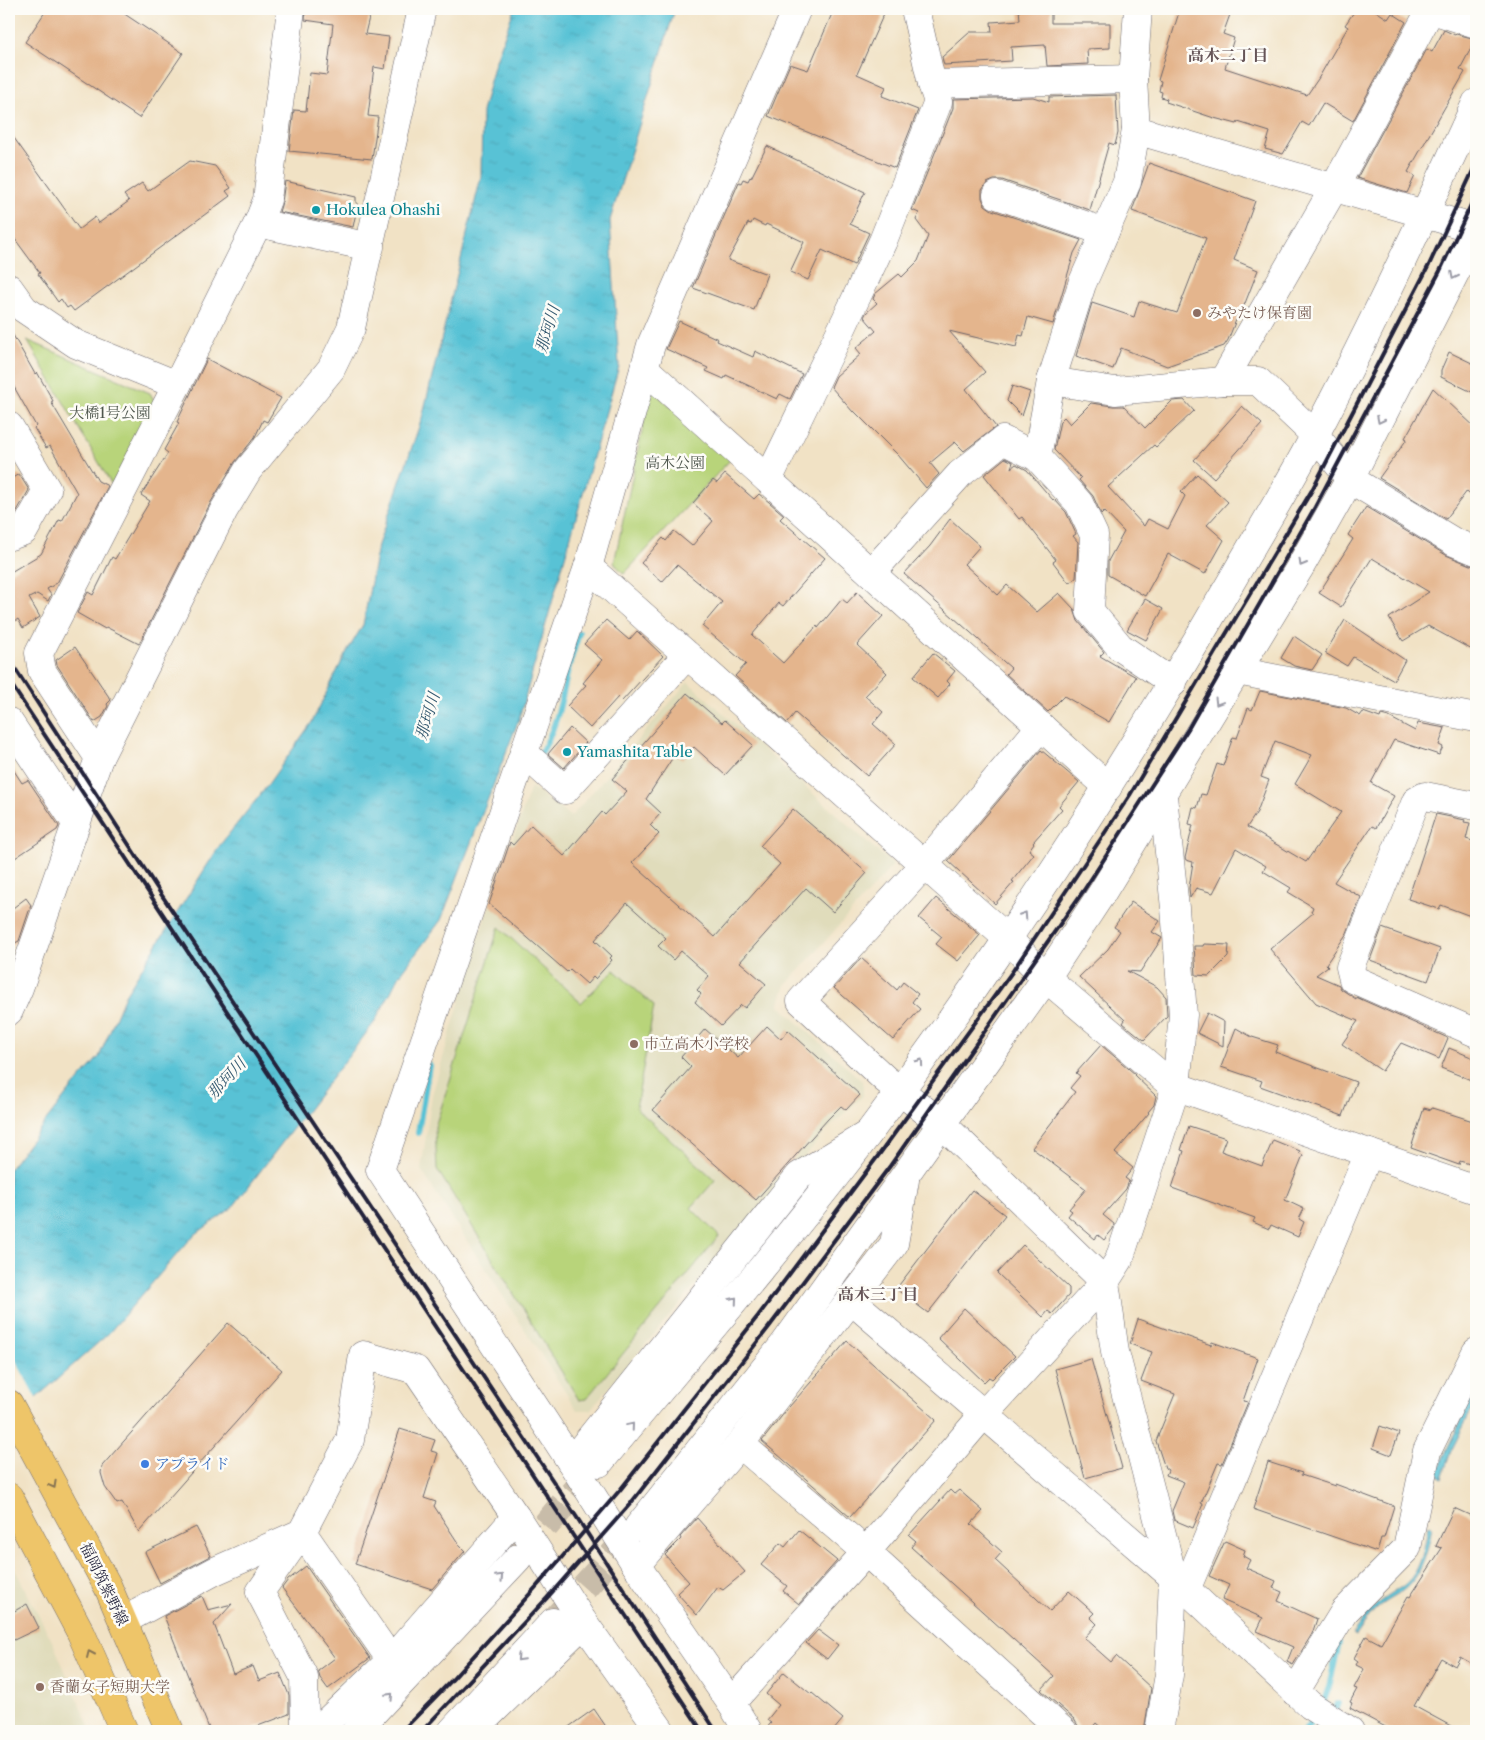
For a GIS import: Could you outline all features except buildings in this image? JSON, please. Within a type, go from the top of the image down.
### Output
[{"type":"main road","name":"福岡筑紫野線","points":[[9,1404],[108,1586],[170,1731]]},
{"type":"main road","points":[[9,1497],[81,1634],[124,1731]]},
{"type":"street","points":[[99,758],[42,671],[39,653],[258,223],[266,200],[291,9]]},
{"type":"street","points":[[12,993],[99,758],[224,510],[248,470],[331,369],[351,328],[422,9]]},
{"type":"street","points":[[748,1731],[636,1565],[380,1170],[588,567],[651,345],[796,9]]},
{"type":"street","points":[[768,480],[882,241],[938,102],[932,84],[915,9]]},
{"type":"street","points":[[1037,457],[1050,381],[1082,284],[1127,182],[1136,130],[1133,79],[1138,9]]},
{"type":"street","points":[[1223,381],[1334,188],[1430,9],[1476,24]]},
{"type":"street","points":[[932,84],[1133,79]]},
{"type":"street","points":[[599,1463],[868,1134],[1008,939],[1108,787],[1173,683],[1315,435],[1424,214],[1476,103]]},
{"type":"street","points":[[1136,130],[1476,228]]},
{"type":"street","points":[[997,195],[1104,232]]},
{"type":"street","points":[[258,223],[370,247]]},
{"type":"street","points":[[638,1527],[785,1343],[1046,978],[1102,893],[1163,796],[1299,569],[1350,478],[1476,232]]},
{"type":"street","points":[[14,306],[76,344],[177,385]]},
{"type":"street","points":[[644,368],[1108,787]]},
{"type":"street","points":[[1050,381],[1116,391],[1223,381],[1258,381],[1315,435],[1350,478],[1454,542],[1476,551]]},
{"type":"street","points":[[9,426],[46,490],[24,531],[9,535]]},
{"type":"street","points":[[871,573],[960,474],[1003,440],[1037,457],[1079,503],[1094,535],[1090,610],[1120,647],[1173,683]]},
{"type":"street","points":[[588,567],[1008,939],[1046,978],[1176,1087],[1476,1190]]},
{"type":"street","points":[[524,753],[565,790],[687,654]]},
{"type":"street","points":[[1237,671],[1476,718]]},
{"type":"street","points":[[9,722],[76,823]]},
{"type":"street","points":[[1041,726],[924,864],[801,1001],[885,1079],[942,1124],[1105,1282],[1115,1352],[1179,1583]]},
{"type":"street","points":[[730,1703],[866,1552],[984,1415],[1105,1282],[1119,1260],[1176,1087],[1182,1015],[1175,908],[1163,796]]},
{"type":"street","points":[[1476,806],[1425,796],[1416,801],[1350,966],[1353,979],[1476,1033]]},
{"type":"street","points":[[571,1462],[799,1176],[868,1134]]},
{"type":"street","points":[[1159,1731],[1169,1676],[1179,1583],[1369,1154]]},
{"type":"street","points":[[636,1565],[740,1444],[894,1244],[906,1174]]},
{"type":"street","points":[[851,1300],[1179,1583],[1321,1711],[1344,1612],[1407,1548],[1427,1450],[1476,1352]]},
{"type":"street","points":[[305,1731],[304,1677],[260,1592],[302,1532],[350,1440],[363,1355],[416,1370],[584,1623],[660,1731]]},
{"type":"street","points":[[740,1444],[866,1552],[1063,1731]]},
{"type":"street","points":[[318,1731],[392,1660],[516,1518]]},
{"type":"street","points":[[123,1621],[215,1571],[302,1532]]},
{"type":"street","points":[[302,1532],[392,1660]]},
{"type":"street","points":[[356,1731],[518,1558]]},
{"type":"street","points":[[452,1731],[553,1622]]},
{"type":"street","points":[[472,1731],[584,1623]]},
{"type":"shaded area","name":"市立高木小学校","points":[[688,682],[893,865],[786,985],[779,1005],[863,1082],[863,1096],[826,1131],[590,1410],[577,1410],[421,1170],[432,1095],[481,930],[531,787],[571,817]]},
{"type":"shaded area","name":"香蘭女子短期大学","points":[[9,1558],[53,1643],[91,1731],[9,1731]]},
{"type":"green space","name":"大橋1号公園","points":[[27,340],[150,393],[155,402],[112,485]]},
{"type":"green space","name":"高木公園","points":[[651,389],[731,459],[624,574],[614,563]]},
{"type":"green space","points":[[499,927],[581,1003],[614,970],[654,1006],[636,1108],[715,1180],[691,1208],[719,1236],[586,1399],[579,1400],[437,1169],[435,1127]]},
{"type":"water","name":"那珂川","points":[[514,9],[675,9],[610,220],[619,366],[519,719],[441,920],[400,975],[374,1023],[232,1208],[193,1236],[108,1334],[9,1422],[9,1169],[70,1090],[99,1057],[125,995],[220,845],[264,790],[312,722],[345,655],[363,625],[378,545],[422,418],[481,177],[482,112],[494,66]]},
{"type":"water","points":[[1476,1390],[1476,1401],[1451,1451],[1442,1478],[1437,1476],[1447,1449]]},
{"type":"water","points":[[1428,1525],[1432,1526],[1429,1544],[1420,1570],[1415,1578],[1402,1591],[1377,1608],[1356,1636],[1353,1634],[1375,1606],[1413,1576],[1421,1560]]},
{"type":"pier","points":[[9,1348],[37,1400],[9,1425]]},
{"type":"waterway","points":[[538,758],[557,718],[568,669],[579,633]]},
{"type":"waterway","points":[[418,1133],[429,1065]]},
{"type":"waterway","points":[[1322,1706],[1329,1687],[1339,1643]]},
{"type":"waterway","points":[[1335,1711],[1338,1703]]},
{"type":"waterway","points":[[1305,1731],[1315,1716]]},
{"type":"tunnel","points":[[518,1558],[598,1464]]},
{"type":"tunnel","points":[[556,1619],[638,1527]]},
{"type":"railway","points":[[402,1731],[451,1681],[537,1586],[620,1490],[758,1316],[881,1152],[1012,972],[1130,795],[1312,490],[1429,265],[1476,164]]},
{"type":"railway","points":[[422,1731],[547,1598],[631,1503],[769,1327],[890,1166],[1084,890],[1188,729],[1315,507],[1440,271],[1476,194]]},
{"type":"railway","points":[[9,659],[155,885],[559,1490],[716,1731]]},
{"type":"railway","points":[[9,681],[702,1731]]},
{"type":"place","name":"Hokulea Ohashi","points":[[316,210]]},
{"type":"place","name":"みやたけ保育園","points":[[1197,313]]},
{"type":"place","name":"Yamashita Table","points":[[567,752]]},
{"type":"place","name":"市立高木小学校","points":[[634,1044]]},
{"type":"place","name":"アプライド","points":[[145,1464]]},
{"type":"place","name":"香蘭女子短期大学","points":[[40,1687]]},
{"type":"district","name":"高木二丁目","points":[[1228,55]]},
{"type":"district","name":"高木三丁目","points":[[878,1294]]}]
